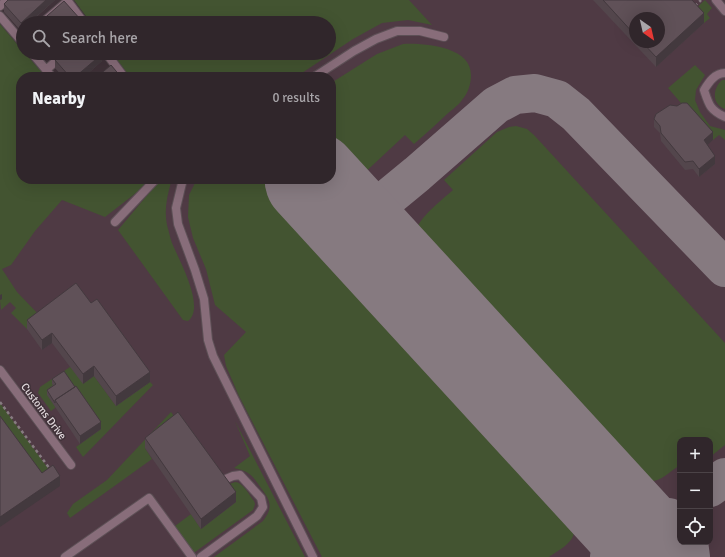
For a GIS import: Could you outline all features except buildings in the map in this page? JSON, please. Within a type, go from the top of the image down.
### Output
[{"type":"lane","points":[[0,6],[7,0]]},
{"type":"lane","points":[[50,16],[67,0],[79,16]]},
{"type":"lane","points":[[716,0],[725,11]]},
{"type":"lane","points":[[0,16],[16,34]]},
{"type":"lane","points":[[322,72],[376,39],[397,31],[420,31],[444,37]]},
{"type":"lane","points":[[38,60],[46,70],[57,60]]},
{"type":"lane","points":[[109,60],[111,66],[118,72]]},
{"type":"lane","points":[[725,73],[720,73],[710,80],[704,90],[709,106],[716,113],[725,117]]},
{"type":"lane","points":[[115,222],[151,184]]},
{"type":"lane","points":[[182,184],[176,208],[178,224],[204,299],[208,340],[213,356],[313,557]]},
{"type":"lane","name":"Customs Drive","points":[[0,370],[71,465]]},
{"type":"lane","points":[[201,557],[257,516],[263,507],[261,498],[240,475],[221,481]]},
{"type":"lane","points":[[65,557],[149,498],[192,557]]},
{"type":"path","points":[[692,9],[701,0]]},
{"type":"path","points":[[0,402],[50,469]]},
{"type":"shaded area","points":[[271,0],[725,0],[725,557],[0,557],[0,144],[16,171],[16,184],[336,184],[336,72],[206,72],[284,60],[336,60],[336,16],[311,16]]},
{"type":"green space","points":[[74,0],[409,0],[432,25],[408,20],[382,23],[336,50],[336,16],[86,16]]},
{"type":"green space","points":[[705,0],[712,8],[707,14],[710,18],[704,23],[693,11]]},
{"type":"green space","points":[[0,24],[16,43],[16,60],[31,60],[42,72],[16,72],[16,184],[148,184],[105,217],[62,200],[35,231],[11,265],[2,269],[17,292],[42,318],[27,329],[11,313],[16,308],[10,302],[1,310],[0,300],[2,299],[0,296]]},
{"type":"green space","points":[[403,44],[422,44],[444,48],[455,52],[463,58],[469,65],[471,75],[469,88],[459,104],[414,144],[405,135],[360,177],[336,148],[336,80],[377,54]]},
{"type":"green space","points":[[117,60],[322,60],[304,72],[126,72]]},
{"type":"green space","points":[[695,65],[705,75],[696,90],[695,100],[700,112],[710,126],[725,130],[725,140],[719,135],[713,140],[687,111],[670,112],[681,103],[668,88]]},
{"type":"green space","points":[[722,80],[725,80],[725,109],[720,107],[715,96],[715,91]]},
{"type":"green space","points":[[516,126],[527,129],[534,135],[725,343],[725,445],[713,455],[713,437],[677,437],[677,467],[655,481],[644,480],[637,477],[427,250],[418,233],[418,227],[423,218],[433,207],[453,190],[444,180],[497,132]]},
{"type":"green space","points":[[158,184],[170,184],[166,204],[167,225],[172,243],[193,295],[193,315],[188,321],[183,320],[118,230]]},
{"type":"green space","points":[[194,184],[296,184],[280,199],[569,515],[573,525],[574,535],[569,543],[549,557],[322,557],[239,396],[226,366],[224,355],[246,332],[215,305],[206,269],[193,238],[188,217],[189,195]]},
{"type":"green space","points":[[70,367],[94,376],[116,406],[150,382],[153,385],[83,457],[76,447],[101,429],[53,385],[56,389],[55,408],[51,411],[38,393],[40,387]]},
{"type":"green space","points":[[0,403],[53,475],[41,483],[0,425]]},
{"type":"green space","points":[[171,412],[178,422],[145,448],[152,459],[70,518],[67,513],[73,504],[107,480]]},
{"type":"green space","points":[[235,421],[305,557],[214,557],[263,521],[270,508],[267,496],[252,477],[247,472],[234,468],[250,456]]},
{"type":"green space","points":[[235,482],[243,486],[254,501],[255,504],[253,510],[191,555],[171,529],[191,514],[201,529],[235,502],[224,486]]},
{"type":"taxiway","points":[[405,280],[386,257],[377,237],[377,218],[383,202],[496,105],[515,95],[535,93],[557,99],[576,114],[725,268]]},
{"type":"taxiway","points":[[584,476],[621,511],[631,516],[641,519],[654,520],[669,517]]},
{"type":"taxiway","points":[[713,486],[725,477]]},
{"type":"taxiway","points":[[596,493],[608,508],[615,526],[614,545],[609,557]]},
{"type":"taxiway","points":[[689,545],[691,557]]},
{"type":"runway","points":[[317,184],[659,557]]}]
